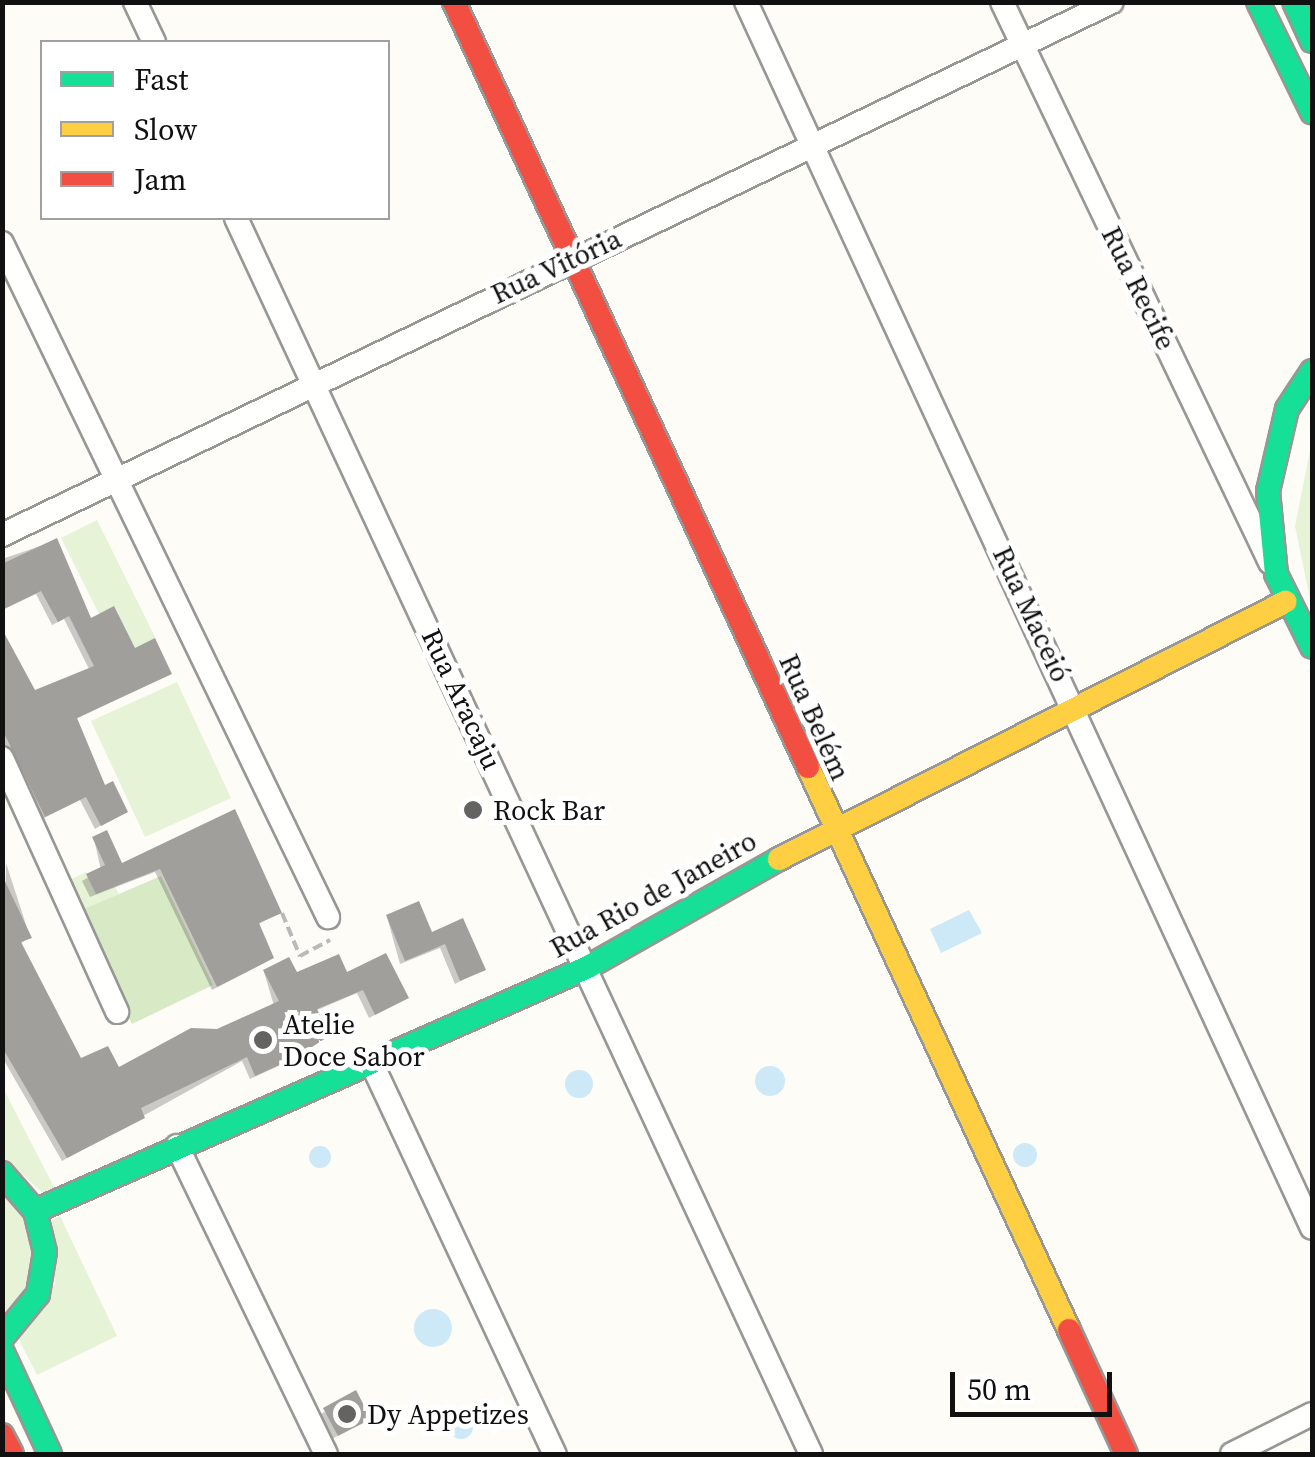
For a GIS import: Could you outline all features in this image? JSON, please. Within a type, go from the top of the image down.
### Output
[{"type":"street","points":[[135,2],[153,40]]},
{"type":"street","name":"Rua Belém","points":[[454,2],[575,258],[833,829],[1126,1454]]},
{"type":"street","name":"Rua Maceió","points":[[746,2],[1078,711],[1312,1228]]},
{"type":"street","name":"Rua Recife","points":[[1002,2],[1276,574]]},
{"type":"street","name":"Rua Vitória","points":[[2,535],[119,481],[314,381],[1112,2]]},
{"type":"street","points":[[1258,2],[1312,112]]},
{"type":"street","points":[[1294,2],[1312,41]]},
{"type":"street","name":"Rua Aracaju","points":[[237,220],[812,1454]]},
{"type":"street","points":[[2,243],[328,917]]},
{"type":"street","points":[[1312,370],[1287,410],[1268,491],[1276,574],[1285,602],[1312,647]]},
{"type":"street","name":"Rua Rio de Janeiro","points":[[35,1210],[588,967],[833,829],[1078,711],[1285,602]]},
{"type":"street","points":[[2,758],[117,1012]]},
{"type":"street","points":[[372,1064],[555,1454]]},
{"type":"street","points":[[177,1146],[326,1454]]},
{"type":"street","points":[[2,1173],[35,1210],[44,1273],[28,1312],[2,1338]]},
{"type":"street","points":[[2,1351],[50,1454]]},
{"type":"street","points":[[1232,1454],[1312,1414]]},
{"type":"street","points":[[2,1435],[12,1454]]},
{"type":"path","points":[[282,913],[300,956],[338,936],[328,917]]},
{"type":"green space","points":[[1312,441],[1312,609],[1295,526]]},
{"type":"green space","points":[[97,520],[156,639],[135,649],[99,614],[61,538]]},
{"type":"green space","points":[[177,682],[231,798],[145,837],[91,721]]},
{"type":"green space","points":[[86,872],[96,893],[114,885],[119,894],[79,912],[66,882]]},
{"type":"green space","points":[[161,876],[213,985],[132,1024],[77,912]]},
{"type":"green space","points":[[2,1086],[55,1189],[44,1194],[3,1157]]},
{"type":"green space","points":[[3,1185],[21,1199],[37,1280],[3,1319]]},
{"type":"green space","points":[[60,1216],[117,1336],[37,1375],[18,1338],[55,1284],[52,1220]]},
{"type":"water","points":[[969,910],[982,933],[941,953],[930,929]]},
{"type":"water","points":[[770,1066],[784,1075],[785,1081],[776,1095],[770,1096],[756,1087],[755,1081],[764,1067]]},
{"type":"water","points":[[579,1070],[589,1074],[593,1084],[589,1094],[579,1098],[569,1094],[565,1084],[569,1074]]},
{"type":"water","points":[[1025,1143],[1034,1146],[1034,1164],[1025,1167],[1016,1164],[1013,1155],[1016,1146]]},
{"type":"water","points":[[320,1146],[328,1149],[328,1165],[320,1168],[312,1165],[309,1157],[312,1149]]},
{"type":"water","points":[[433,1309],[446,1315],[452,1328],[446,1341],[433,1347],[420,1341],[414,1328],[420,1315]]},
{"type":"water","points":[[461,1415],[473,1427],[461,1439],[449,1427]]},
{"type":"building","points":[[57,538],[91,618],[114,606],[135,648],[155,638],[172,674],[77,718],[105,785],[113,781],[128,812],[101,826],[86,797],[45,817],[2,729],[2,629],[35,690],[94,666],[69,616],[58,622],[41,591],[2,610],[2,564]]},
{"type":"building","points":[[235,809],[282,913],[259,923],[274,958],[217,987],[160,869],[96,894],[86,874],[105,865],[92,837],[107,830],[122,863]]},
{"type":"building","points":[[2,875],[32,938],[21,942],[81,1058],[108,1046],[119,1067],[191,1028],[217,1029],[279,1001],[263,970],[289,957],[297,972],[339,954],[347,972],[386,953],[409,998],[375,1015],[363,990],[317,1009],[329,1036],[295,1058],[255,1076],[247,1057],[141,1108],[145,1118],[67,1158],[2,1047]]},
{"type":"building","points":[[419,901],[432,932],[463,918],[486,970],[460,981],[445,944],[405,961],[386,915]]},
{"type":"building","name":"Dy Appetizes","points":[[356,1390],[371,1419],[338,1436],[323,1408]]},
{"type":"traffic: fast","points":[[1258,2],[1312,112]]},
{"type":"traffic: fast","points":[[1294,2],[1312,41]]},
{"type":"traffic: fast","points":[[1312,371],[1287,409],[1268,491],[1276,574],[1312,647]]},
{"type":"traffic: fast","points":[[35,1211],[588,967],[779,859]]},
{"type":"traffic: fast","points":[[2,1173],[35,1211],[45,1252],[38,1294],[2,1338]]},
{"type":"traffic: fast","points":[[2,1351],[50,1454]]},
{"type":"traffic: slow","points":[[779,859],[1285,602]]},
{"type":"traffic: slow","points":[[808,767],[1069,1330]]},
{"type":"traffic: jam","points":[[454,2],[808,767]]},
{"type":"traffic: jam","points":[[1069,1330],[1126,1454]]},
{"type":"traffic: jam","points":[[2,1435],[12,1454]]},
{"type":"place","name":"Rock Bar","points":[[473,810]]},
{"type":"place","name":"Atelie Doce Sabor","points":[[263,1040]]},
{"type":"place","name":"Dy Appetizes","points":[[347,1414]]}]
